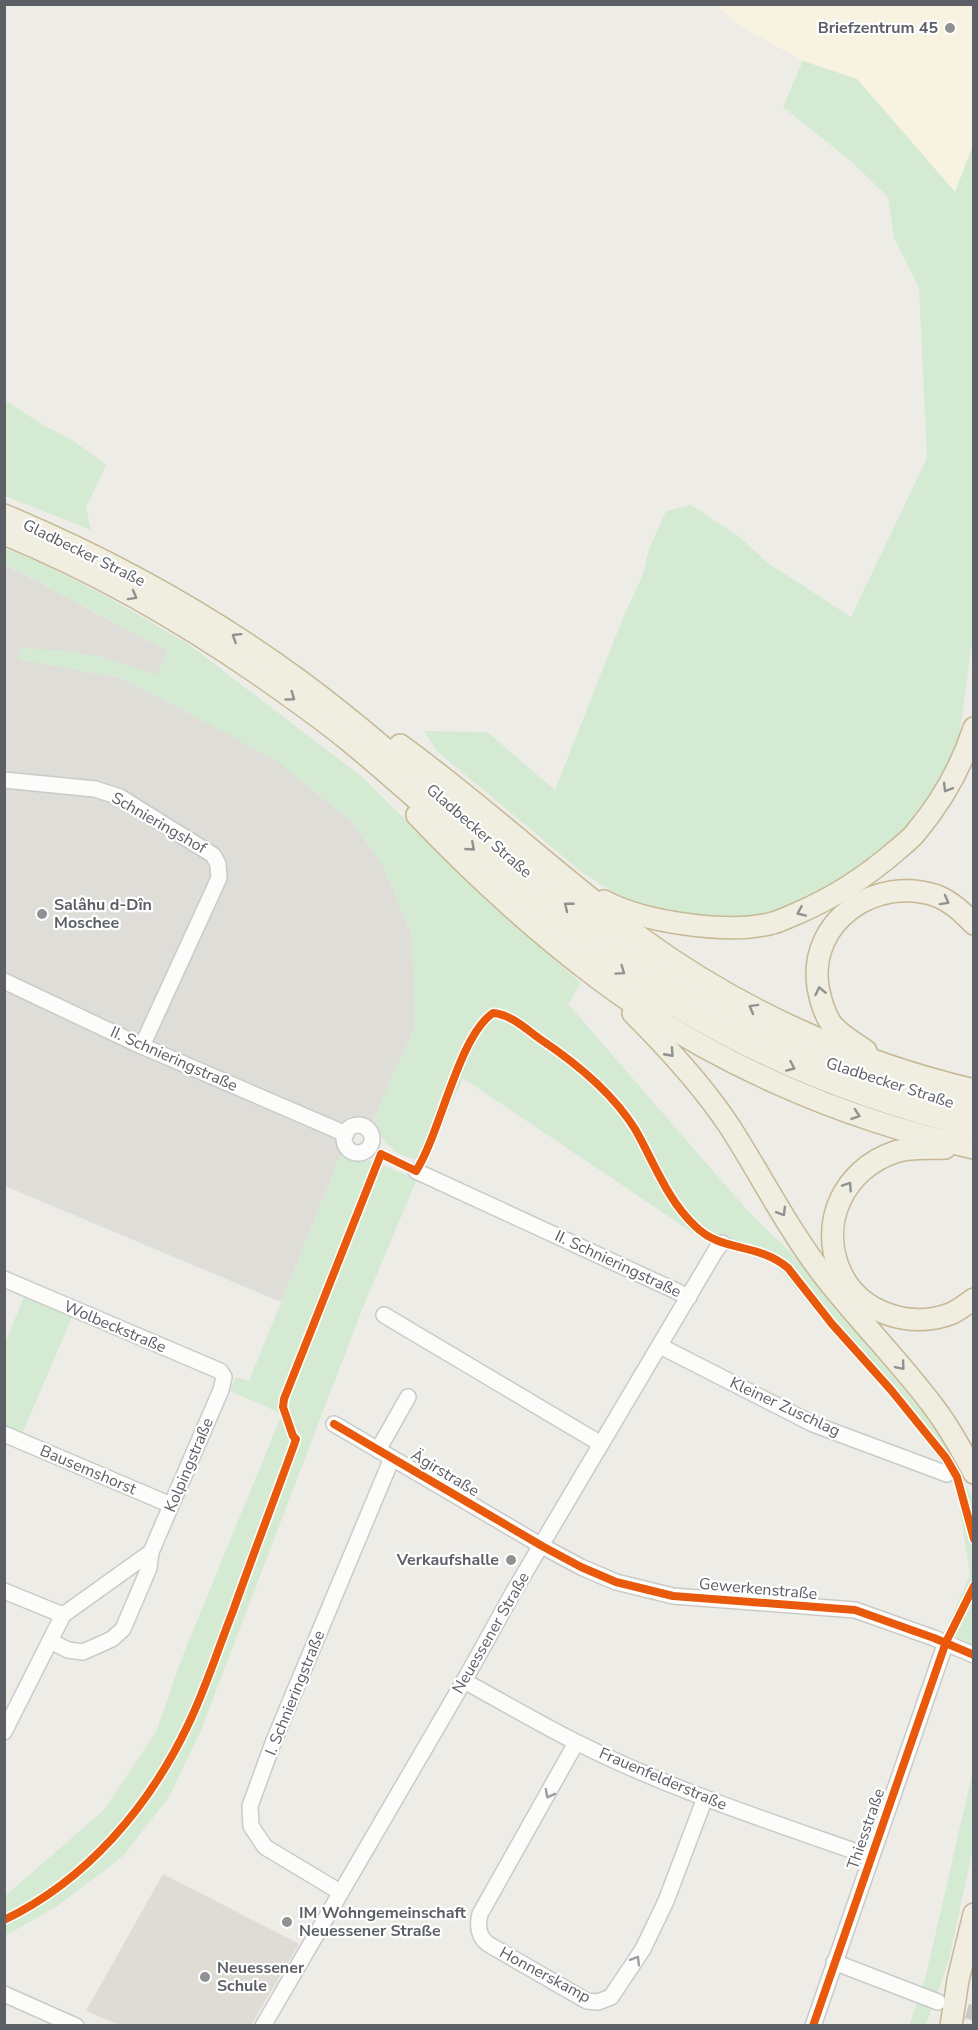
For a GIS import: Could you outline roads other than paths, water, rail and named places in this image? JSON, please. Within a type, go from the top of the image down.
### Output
[{"type":"highway","name":"Gladbecker Straße","points":[[4,515],[43,531],[149,585],[255,649],[301,682],[408,768],[541,884],[630,955],[669,981],[749,1027],[833,1065],[901,1089],[974,1109]]},
{"type":"highway","name":"Gladbecker Straße","points":[[4,534],[99,577],[193,631],[292,698],[348,740],[578,939],[659,996],[742,1044],[825,1082],[894,1106],[972,1141]]},
{"type":"highway","points":[[301,682],[362,718],[416,756],[642,938],[718,988],[801,1031],[840,1048],[915,1075],[974,1090]]},
{"type":"highway","points":[[544,861],[606,902],[654,919],[713,927],[772,923],[824,902],[871,872],[916,833],[955,773],[974,728]]},
{"type":"highway","points":[[348,740],[437,836],[513,908],[600,981],[671,1053],[729,1125],[825,1277],[937,1411],[974,1473]]},
{"type":"highway","points":[[884,1063],[850,1040],[831,1023],[820,997],[816,971],[821,948],[832,927],[849,910],[869,897],[892,891],[916,891],[939,897],[959,909],[974,924]]},
{"type":"highway","points":[[600,981],[690,1038],[779,1084],[857,1115],[918,1134],[972,1141]]},
{"type":"highway","points":[[972,1141],[897,1151],[873,1161],[854,1178],[840,1199],[833,1224],[833,1250],[841,1274],[856,1295],[877,1310],[901,1319],[926,1320],[951,1314],[974,1299]]},
{"type":"highway","points":[[953,2025],[958,1980],[974,1914]]},
{"type":"highway","points":[[953,2025],[974,1957]]},
{"type":"street","name":"Schnieringshof","points":[[4,780],[95,789],[113,795],[213,855],[218,864],[219,878],[142,1046]]},
{"type":"street","name":"II. Schnieringstraße","points":[[4,981],[142,1046],[346,1134]]},
{"type":"street","name":"II. Schnieringstraße","points":[[416,1171],[689,1297]]},
{"type":"street","name":"Neuessener Straße","points":[[263,2025],[514,1591],[722,1243]]},
{"type":"street","name":"Wolbeckstraße","points":[[4,1279],[220,1371],[224,1377]]},
{"type":"street","points":[[384,1315],[601,1444]]},
{"type":"street","name":"Kleiner Zuschlag","points":[[660,1346],[813,1424],[947,1474]]},
{"type":"street","name":"Kolpingstraße","points":[[50,1641],[68,1650],[83,1652],[112,1640],[123,1629],[149,1568],[151,1552],[221,1390],[224,1377]]},
{"type":"street","points":[[378,1450],[408,1397]]},
{"type":"street","name":"Ägirstraße","points":[[334,1424],[542,1546]]},
{"type":"street","name":"Bausemshorst","points":[[4,1434],[171,1505]]},
{"type":"street","name":"I. Schnieringstraße","points":[[340,1892],[265,1847],[251,1826],[250,1806],[273,1743],[392,1458]]},
{"type":"street","name":"Gewerkenstraße","points":[[542,1546],[581,1567],[616,1582],[673,1596],[855,1610],[946,1642],[974,1655]]},
{"type":"street","points":[[4,1732],[10,1707],[63,1615],[151,1552]]},
{"type":"street","points":[[4,1591],[63,1615]]},
{"type":"street","name":"Thiesstraße","points":[[813,2025],[946,1642]]},
{"type":"street","name":"Frauenfelderstraße","points":[[464,1681],[576,1743],[705,1798],[871,1857]]},
{"type":"street","name":"Honnerskamp","points":[[576,1743],[480,1914],[478,1925],[485,1942],[587,2001],[598,2002],[611,1997],[643,1949],[666,1901],[705,1798]]},
{"type":"street","points":[[834,1962],[938,2002]]},
{"type":"street","points":[[4,1994],[76,2025]]},
{"type":"tunnel","points":[[945,2004],[974,2013]]},
{"type":"place","name":"Briefzentrum 45","points":[[950,28]]},
{"type":"place","name":"Salâhu d-Dîn Moschee","points":[[42,914]]},
{"type":"place","name":"Verkaufshalle","points":[[511,1560]]},
{"type":"place","name":"IM Wohngemeinschaft Neuessener Straße","points":[[287,1922]]},
{"type":"place","name":"Neuessener Schule","points":[[205,1977]]}]
